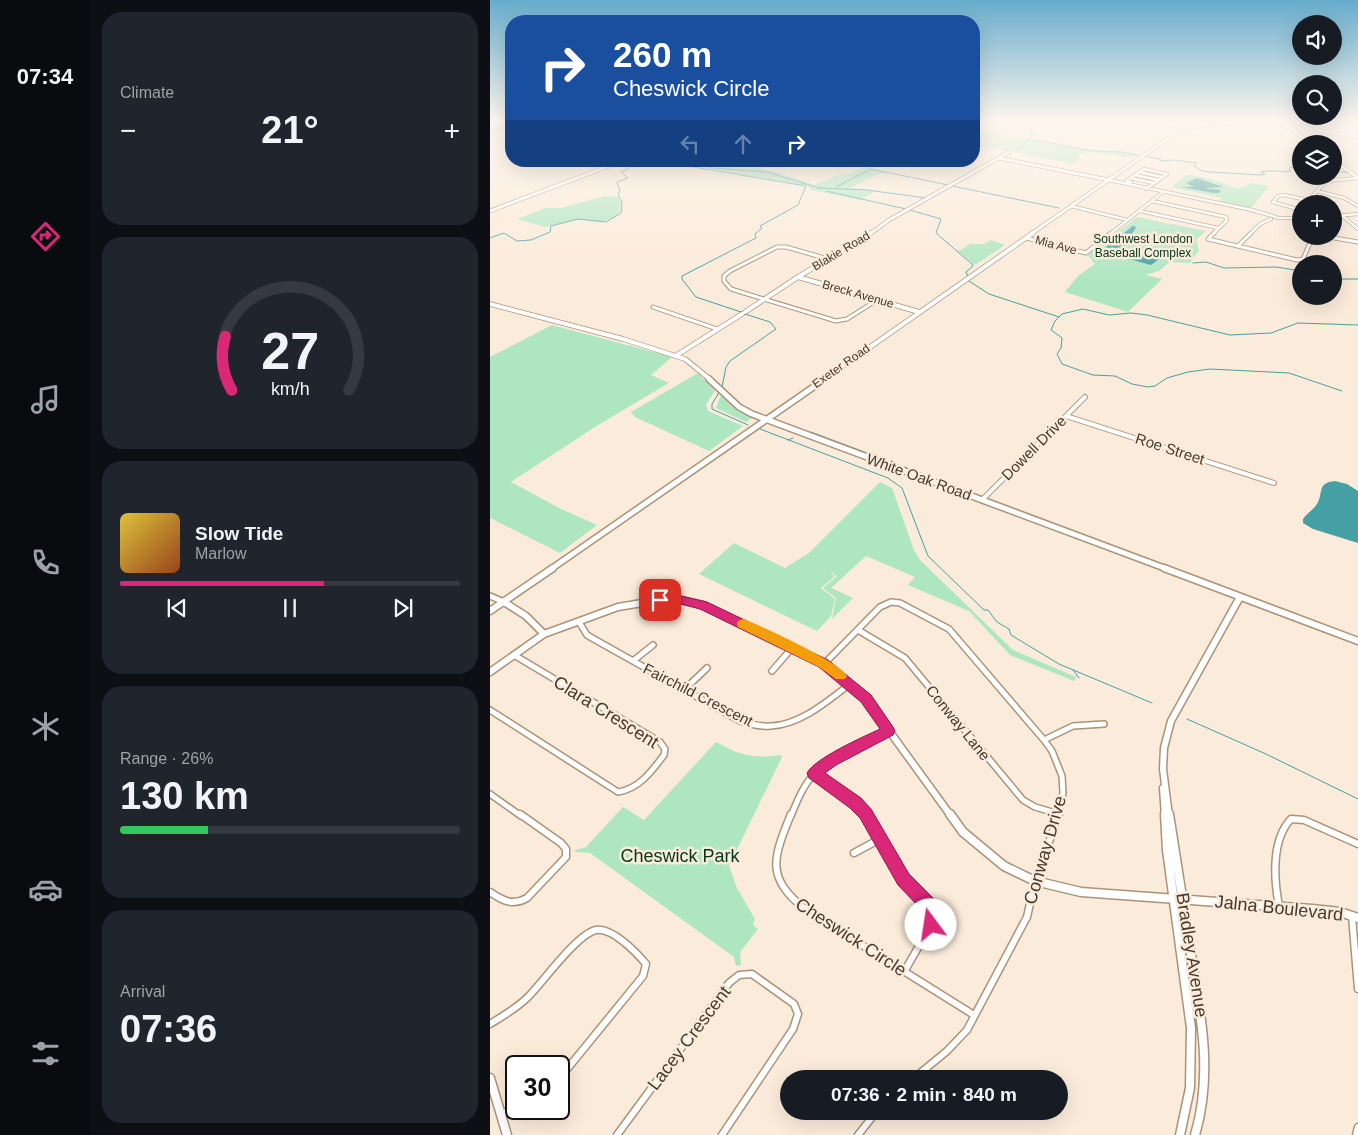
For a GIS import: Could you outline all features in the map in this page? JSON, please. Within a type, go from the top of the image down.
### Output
[{"type":"street","points":[[490,211],[588,174]]},
{"type":"street","name":"Blakie Road","points":[[676,355],[798,277],[862,240],[889,220],[970,174]]},
{"type":"street","points":[[1079,174],[1148,188]]},
{"type":"street","name":"Exeter Road","points":[[490,611],[1118,174]]},
{"type":"street","points":[[1148,188],[1167,174]]},
{"type":"street","points":[[1158,180],[1135,175],[1126,181],[1274,219]]},
{"type":"street","points":[[1130,178],[1154,183]]},
{"type":"street","points":[[1313,195],[1326,181],[1358,178]]},
{"type":"street","points":[[1317,191],[1344,198],[1358,206]]},
{"type":"street","points":[[1071,206],[1128,220],[1163,192]]},
{"type":"street","points":[[1292,197],[1280,195],[1272,202],[1276,205],[1292,208]]},
{"type":"street","points":[[1152,201],[1226,217],[1227,220],[1208,239],[1302,260],[1310,245]]},
{"type":"street","points":[[1140,211],[1218,228]]},
{"type":"street","points":[[1342,215],[1358,214]]},
{"type":"street","points":[[1342,216],[1358,229]]},
{"type":"street","points":[[1238,246],[1260,224],[1274,219],[1292,218]]},
{"type":"street","name":"Mia Ave","points":[[1026,238],[1086,253],[1128,220]]},
{"type":"street","points":[[1342,239],[1358,242]]},
{"type":"street","points":[[828,259],[786,248],[777,248],[730,271],[724,276],[724,281],[731,289],[840,321],[847,319],[877,300]]},
{"type":"street","name":"Breck Avenue","points":[[798,277],[918,312]]},
{"type":"street","name":"White Oak Road","points":[[490,304],[676,355],[694,364],[739,407],[765,420],[1358,641]]},
{"type":"street","points":[[653,307],[717,329]]},
{"type":"street","name":"Dowell Drive","points":[[982,500],[1085,397]]},
{"type":"street","name":"Roe Street","points":[[1066,416],[1274,483]]},
{"type":"street","points":[[490,596],[504,602],[526,616],[544,634]]},
{"type":"street","name":"Bradley Avenue","points":[[1195,1135],[1204,1086],[1203,1028],[1162,798],[1163,748],[1171,720],[1240,597]]},
{"type":"street","name":"Jalna Boulevard","points":[[490,672],[544,634],[638,602],[681,600],[703,605],[824,664],[850,684],[866,698],[888,731],[963,832],[1004,866],[1035,881],[1081,892],[1279,906],[1340,912],[1355,917]]},
{"type":"street","name":"Conway Drive","points":[[824,664],[880,606],[896,602],[949,629],[1044,740],[1052,751],[1062,776],[1063,793],[1058,814],[1035,881],[1027,917],[967,1030],[924,1070]]},
{"type":"street","name":"Fairchild Crescent","points":[[579,622],[592,638],[740,721],[758,726],[775,726],[787,723],[850,684]]},
{"type":"street","name":"Conway Lane","points":[[858,630],[905,658],[1023,800],[1036,807],[1058,814]]},
{"type":"street","points":[[633,661],[653,645]]},
{"type":"street","points":[[772,671],[792,648]]},
{"type":"street","name":"Clara Crescent","points":[[490,710],[618,792],[626,792],[636,784],[664,755],[666,749],[660,742],[514,655]]},
{"type":"street","points":[[685,689],[706,668]]},
{"type":"street","points":[[1044,740],[1073,726],[1104,724]]},
{"type":"street","name":"Cheswick Circle","points":[[888,731],[831,761],[814,773],[800,795],[776,850],[776,869],[780,885],[790,899],[806,910],[974,1015]]},
{"type":"street","points":[[814,773],[856,803],[865,814],[904,880],[927,904],[932,913],[931,925],[904,972]]},
{"type":"street","points":[[490,794],[561,843],[566,849],[566,857],[527,898],[519,903],[510,904],[490,892]]},
{"type":"street","points":[[1279,906],[1274,880],[1274,860],[1285,826],[1291,819],[1304,820],[1358,844]]},
{"type":"street","points":[[854,853],[880,839]]},
{"type":"street","name":"Bradley Avenue","points":[[1179,899],[1192,1051],[1190,1088],[1180,1135]]},
{"type":"street","points":[[1355,917],[1358,989]]},
{"type":"street","points":[[490,1024],[510,1012],[527,998],[583,937],[595,930],[606,931],[638,954],[646,964],[643,976],[570,1066]]},
{"type":"street","name":"Lacey Crescent","points":[[617,1135],[729,983],[739,975],[752,974],[794,1004],[798,1014],[793,1030],[722,1135]]},
{"type":"street","points":[[490,1078],[508,1135]]},
{"type":"street","points":[[501,1115],[505,1113]]},
{"type":"street","points":[[858,1135],[870,1120]]},
{"type":"street","points":[[1356,1135],[1358,1127]]},
{"type":"green space","points":[[737,174],[783,174],[814,185],[838,175],[877,174],[850,188],[876,191],[860,200],[811,190],[808,185]]},
{"type":"green space","points":[[1187,174],[1217,181],[1237,189],[1252,183],[1269,186],[1251,208],[1219,202],[1222,198],[1172,187]]},
{"type":"green space","points":[[605,196],[618,197],[621,204],[618,214],[611,219],[600,222],[578,219],[545,227],[517,219],[545,208],[561,208]]},
{"type":"green space","name":"Southwest London Baseball Complex","points":[[1137,217],[1206,231],[1196,240],[1199,250],[1190,263],[1170,262],[1159,271],[1145,275],[1162,279],[1128,312],[1065,292],[1078,276],[1095,264],[1088,255]]},
{"type":"green space","points":[[991,240],[1005,245],[975,265],[956,249],[961,250],[970,244],[984,244]]},
{"type":"green space","points":[[552,325],[672,357],[651,375],[669,383],[598,425],[511,482],[561,509],[597,525],[560,553],[490,518],[490,357]]},
{"type":"green space","points":[[698,373],[715,391],[706,404],[708,411],[743,426],[709,451],[635,417],[631,412]]},
{"type":"green space","points":[[721,395],[731,406],[752,418],[746,422],[716,408]]},
{"type":"green space","points":[[880,482],[892,488],[914,550],[920,560],[1013,650],[1076,677],[1074,681],[1010,655],[969,611],[908,585],[915,577],[866,556],[831,588],[853,598],[832,619],[836,598],[823,588],[837,576],[829,570],[835,576],[821,588],[835,599],[831,616],[817,631],[699,574],[734,543],[785,568],[809,553]]},
{"type":"green space","name":"Cheswick Park","points":[[716,742],[746,755],[780,755],[782,757],[729,866],[737,888],[755,919],[753,925],[758,929],[740,952],[741,965],[736,966],[734,957],[590,853],[575,852],[575,850],[586,847],[623,807],[644,820]]},
{"type":"water","points":[[1197,178],[1223,187],[1204,188],[1221,190],[1219,193],[1214,193],[1181,187],[1194,187],[1186,183]]},
{"type":"water","points":[[1133,226],[1136,227],[1135,229],[1124,248],[1119,252],[1105,248]]},
{"type":"water","points":[[1127,250],[1159,259],[1151,265],[1118,256]]},
{"type":"water","points":[[1335,481],[1347,484],[1358,491],[1358,543],[1313,529],[1303,523],[1303,519],[1317,504],[1323,486]]},
{"type":"waterway","points":[[490,238],[504,233],[517,241],[531,240],[550,232],[551,226],[578,219],[606,222],[621,213],[622,202],[618,195],[620,191],[617,182],[628,178],[623,174]]},
{"type":"waterway","points":[[735,174],[806,186],[798,205],[760,226],[762,228],[755,234],[756,238],[682,276],[682,279],[696,297],[741,312]]},
{"type":"waterway","points":[[773,174],[819,188],[867,190],[926,198]]},
{"type":"waterway","points":[[836,187],[861,174]]},
{"type":"waterway","points":[[895,174],[948,185]]},
{"type":"waterway","points":[[1243,174],[1265,174]]},
{"type":"waterway","points":[[952,186],[1059,208]]},
{"type":"waterway","points":[[826,191],[906,209]]},
{"type":"waterway","points":[[910,210],[941,219],[936,233],[972,264],[973,266],[966,272],[968,277]]},
{"type":"waterway","points":[[1193,263],[1206,262],[1224,268],[1276,267],[1292,270]]},
{"type":"waterway","points":[[1342,279],[1358,279]]},
{"type":"waterway","points":[[969,281],[989,294],[1059,317]]},
{"type":"waterway","points":[[1059,317],[1062,314],[1083,309],[1109,315],[1131,313],[1147,315],[1230,335],[1271,333],[1298,323],[1358,325]]},
{"type":"waterway","points":[[722,387],[726,367],[730,361],[776,329],[770,322],[745,314]]},
{"type":"waterway","points":[[1059,317],[1051,330],[1062,338],[1061,348],[1057,354],[1062,364],[1093,375],[1115,376],[1132,384],[1148,387],[1155,386],[1167,378],[1188,372],[1210,369],[1289,373],[1342,391]]},
{"type":"waterway","points":[[720,391],[712,404],[712,409],[748,425]]},
{"type":"waterway","points":[[760,429],[788,440]]},
{"type":"waterway","points":[[811,432],[923,474]]},
{"type":"waterway","points":[[788,440],[793,438]]},
{"type":"waterway","points":[[788,440],[888,478],[902,488],[928,556],[984,610],[988,610],[997,622],[1009,629],[1011,635],[1059,664],[1152,703]]},
{"type":"waterway","points":[[1073,670],[1079,678]]},
{"type":"waterway","points":[[1187,719],[1266,754],[1358,799]]},
{"type":"slow traffic","points":[[743,624],[824,664],[840,676]]},
{"type":"route","points":[[660,600],[681,600],[703,605],[723,614],[824,664],[866,698],[888,731],[831,761],[814,773],[856,803],[865,814],[904,880],[927,904],[932,913],[931,925]]}]
